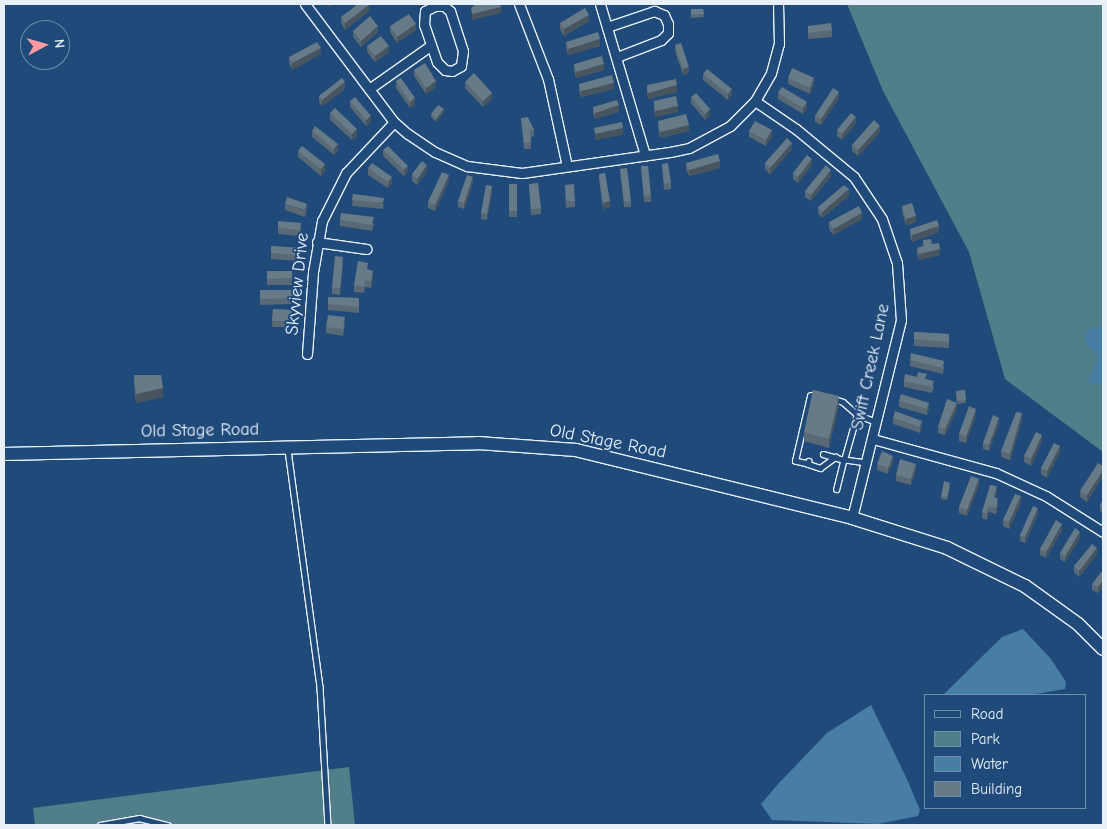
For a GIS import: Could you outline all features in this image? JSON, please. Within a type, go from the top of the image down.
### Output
[{"type":"main road","name":"Old Stage Road","points":[[4,454],[478,443],[576,450],[852,518],[947,548],[1000,572],[1051,603],[1103,649]]},
{"type":"street","points":[[305,4],[394,122],[420,144],[467,166],[513,173],[689,148],[711,138],[730,126],[755,101],[776,59],[780,23],[778,4]]},
{"type":"street","points":[[519,4],[548,79],[567,166]]},
{"type":"street","points":[[600,4],[645,155]]},
{"type":"street","points":[[435,6],[444,6],[450,11],[463,51],[461,66],[452,71],[445,70],[430,46],[424,14],[435,6]]},
{"type":"street","points":[[608,27],[654,11],[664,15],[668,24],[668,33],[662,40],[617,57]]},
{"type":"street","points":[[369,89],[430,46]]},
{"type":"street","name":"Swift Creek Lane","points":[[755,101],[844,166],[874,204],[891,242],[901,286],[901,320],[878,422],[852,518]]},
{"type":"street","name":"Skyview Drive","points":[[307,354],[317,242],[322,221],[346,173],[394,122]]},
{"type":"street","points":[[317,242],[367,249]]},
{"type":"street","points":[[873,439],[996,473],[1046,496],[1103,532]]},
{"type":"lane","points":[[824,396],[810,396],[800,448],[795,461],[808,462],[820,468],[835,457]]},
{"type":"lane","points":[[830,398],[843,402],[856,414],[878,422]]},
{"type":"lane","points":[[837,489],[856,414]]},
{"type":"lane","points":[[287,446],[320,687],[328,825]]},
{"type":"lane","points":[[823,454],[866,464]]},
{"type":"lane","points":[[100,825],[139,818],[168,825]]},
{"type":"green space","points":[[847,4],[1103,4],[1103,452],[1005,379],[969,252],[883,91]]},
{"type":"green space","points":[[349,767],[355,825],[35,825],[33,808]]},
{"type":"water","points":[[1092,327],[1103,327],[1103,383],[1099,385],[1088,381],[1099,356],[1085,343],[1085,335]]},
{"type":"water","points":[[1023,629],[1051,659],[1066,682],[1065,689],[1036,694],[944,694],[1002,637]]},
{"type":"water","points":[[871,705],[920,810],[918,816],[878,824],[772,820],[761,804],[779,783],[827,733]]},
{"type":"building","points":[[358,4],[369,5],[345,23],[341,17]]},
{"type":"building","points":[[482,4],[500,4],[501,7],[472,14],[471,8]]},
{"type":"building","points":[[585,8],[589,15],[564,29],[560,23]]},
{"type":"building","points":[[691,9],[703,9],[704,14],[691,15]]},
{"type":"building","points":[[409,14],[416,24],[397,37],[390,26]]},
{"type":"building","points":[[370,16],[378,26],[361,41],[353,31]]},
{"type":"building","points":[[831,23],[832,30],[808,33],[808,26]]},
{"type":"building","points":[[598,32],[600,39],[568,49],[566,42]]},
{"type":"building","points":[[381,36],[389,46],[375,56],[367,46]]},
{"type":"building","points":[[317,42],[321,48],[292,63],[289,57]]},
{"type":"building","points":[[681,43],[689,67],[683,69],[675,45]]},
{"type":"building","points":[[602,56],[604,64],[576,72],[574,64]]},
{"type":"building","points":[[425,63],[436,81],[426,88],[414,70]]},
{"type":"building","points":[[792,68],[814,78],[810,88],[788,78]]},
{"type":"building","points":[[707,69],[732,89],[728,94],[703,74]]},
{"type":"building","points":[[474,73],[492,93],[483,101],[465,82]]},
{"type":"building","points":[[612,75],[614,83],[581,91],[579,84]]},
{"type":"building","points":[[342,78],[345,82],[322,100],[319,96]]},
{"type":"building","points":[[401,78],[415,98],[410,102],[396,81]]},
{"type":"building","points":[[676,79],[677,85],[648,93],[647,85]]},
{"type":"building","points":[[782,87],[807,102],[803,108],[778,93]]},
{"type":"building","points":[[833,88],[839,92],[821,119],[815,116]]},
{"type":"building","points":[[696,93],[710,109],[705,114],[691,97]]},
{"type":"building","points":[[676,96],[678,106],[655,111],[654,101]]},
{"type":"building","points":[[355,97],[371,116],[366,120],[350,101]]},
{"type":"building","points":[[617,100],[619,105],[595,113],[593,107]]},
{"type":"building","points":[[438,105],[444,109],[436,119],[431,114]]},
{"type":"building","points":[[335,108],[357,129],[352,134],[330,113]]},
{"type":"building","points":[[851,113],[856,117],[842,134],[837,130]]},
{"type":"building","points":[[686,114],[689,125],[660,132],[658,121]]},
{"type":"building","points":[[528,117],[534,130],[530,130],[531,142],[524,143],[521,118]]},
{"type":"building","points":[[874,120],[880,126],[858,150],[852,145]]},
{"type":"building","points":[[755,121],[772,130],[766,140],[749,131]]},
{"type":"building","points":[[622,122],[623,128],[595,134],[594,128]]},
{"type":"building","points":[[315,126],[338,144],[334,149],[312,131]]},
{"type":"building","points":[[787,138],[792,143],[770,168],[765,163]]},
{"type":"building","points":[[302,146],[325,164],[321,169],[298,151]]},
{"type":"building","points":[[388,146],[408,166],[404,170],[383,150]]},
{"type":"building","points":[[718,154],[720,161],[689,170],[686,163]]},
{"type":"building","points":[[807,155],[812,159],[798,177],[793,173]]},
{"type":"building","points":[[422,161],[427,165],[417,179],[412,174]]},
{"type":"building","points":[[372,163],[392,177],[388,182],[368,168]]},
{"type":"building","points":[[668,163],[671,183],[664,184],[662,164]]},
{"type":"building","points":[[826,165],[831,170],[811,195],[805,191]]},
{"type":"building","points":[[641,166],[648,166],[651,195],[644,196]]},
{"type":"building","points":[[627,168],[631,201],[624,201],[620,169]]},
{"type":"building","points":[[442,172],[449,175],[435,205],[428,202]]},
{"type":"building","points":[[605,173],[610,201],[603,203],[599,174]]},
{"type":"building","points":[[467,175],[473,177],[464,203],[458,201]]},
{"type":"building","points":[[538,183],[541,208],[531,209],[529,184]]},
{"type":"building","points":[[509,184],[517,184],[517,211],[509,211]]},
{"type":"building","points":[[574,184],[575,201],[566,201],[565,185]]},
{"type":"building","points":[[486,185],[492,186],[487,214],[481,213]]},
{"type":"building","points":[[844,185],[849,189],[822,212],[818,207]]},
{"type":"building","points":[[353,194],[384,198],[383,203],[352,200]]},
{"type":"building","points":[[287,197],[307,204],[305,210],[285,204]]},
{"type":"building","points":[[912,203],[916,216],[906,219],[902,206]]},
{"type":"building","points":[[859,206],[862,213],[833,229],[829,222]]},
{"type":"building","points":[[341,213],[374,217],[372,225],[340,220]]},
{"type":"building","points":[[937,220],[939,226],[912,235],[910,229]]},
{"type":"building","points":[[278,221],[301,223],[300,230],[278,228]]},
{"type":"building","points":[[931,239],[932,244],[939,243],[940,249],[919,254],[917,248],[924,246],[923,240]]},
{"type":"building","points":[[271,246],[300,248],[299,255],[271,253]]},
{"type":"building","points":[[335,256],[343,257],[340,288],[332,288]]},
{"type":"building","points":[[358,261],[368,263],[367,269],[373,271],[371,282],[365,280],[364,287],[354,285]]},
{"type":"building","points":[[267,271],[292,271],[292,278],[267,279]]},
{"type":"building","points":[[260,290],[292,290],[292,298],[260,299]]},
{"type":"building","points":[[328,297],[359,298],[359,307],[328,304]]},
{"type":"building","points":[[273,309],[292,310],[291,321],[272,321]]},
{"type":"building","points":[[328,315],[345,317],[343,329],[326,327]]},
{"type":"building","points":[[914,332],[949,334],[949,342],[914,339]]},
{"type":"building","points":[[911,353],[944,361],[943,368],[910,360]]},
{"type":"building","points":[[918,372],[927,374],[925,379],[934,381],[932,387],[904,381],[905,374],[917,377]]},
{"type":"building","points":[[134,375],[161,375],[163,388],[136,394]]},
{"type":"building","points":[[813,390],[839,396],[829,439],[804,432]]},
{"type":"building","points":[[965,390],[966,400],[957,401],[956,391]]},
{"type":"building","points":[[901,394],[929,403],[927,409],[899,401]]},
{"type":"building","points":[[947,399],[957,403],[945,429],[938,427]]},
{"type":"building","points":[[969,406],[976,409],[966,437],[959,434]]},
{"type":"building","points":[[895,411],[922,421],[920,427],[893,418]]},
{"type":"building","points":[[1016,412],[1022,413],[1010,454],[1001,451]]},
{"type":"building","points":[[993,415],[999,418],[989,445],[983,443]]},
{"type":"building","points":[[1036,432],[1042,435],[1031,459],[1024,456]]},
{"type":"building","points":[[1054,443],[1060,446],[1047,471],[1041,468]]},
{"type":"building","points":[[882,451],[893,456],[888,468],[877,464]]},
{"type":"building","points":[[900,459],[916,464],[911,479],[896,475]]},
{"type":"building","points":[[1098,463],[1103,466],[1103,470],[1087,495],[1080,491]]},
{"type":"building","points":[[971,476],[979,479],[967,510],[959,507]]},
{"type":"building","points":[[944,481],[950,483],[947,497],[941,496]]},
{"type":"building","points":[[990,485],[997,486],[994,497],[998,499],[996,508],[989,506],[987,513],[982,512]]},
{"type":"building","points":[[1015,494],[1021,496],[1009,522],[1003,520]]},
{"type":"building","points":[[1033,506],[1038,508],[1025,537],[1020,535]]},
{"type":"building","points":[[1056,520],[1062,524],[1046,552],[1040,549]]},
{"type":"building","points":[[1075,528],[1080,532],[1065,556],[1060,553]]},
{"type":"building","points":[[1092,544],[1097,548],[1079,571],[1074,566]]},
{"type":"building","points":[[1103,570],[1103,580],[1098,587],[1092,584]]}]
